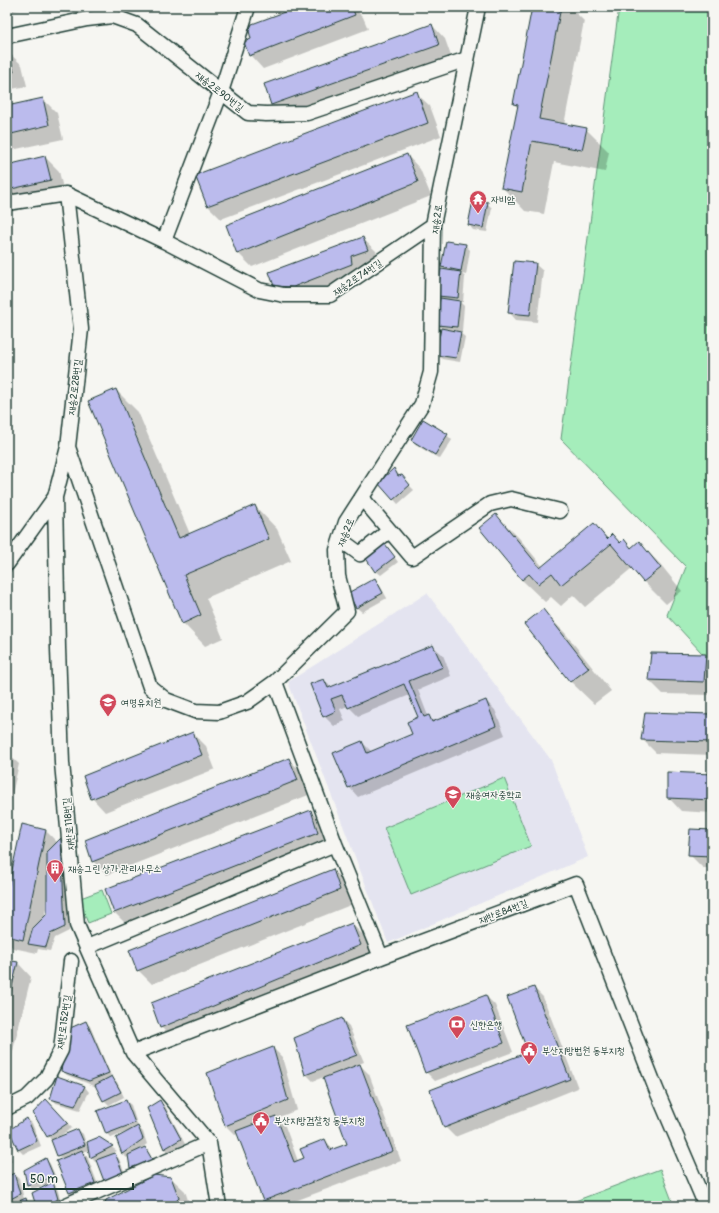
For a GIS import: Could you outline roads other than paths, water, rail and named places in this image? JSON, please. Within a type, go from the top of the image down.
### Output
[{"type":"street","points":[[164,241],[221,92],[248,7]]},
{"type":"street","name":"재송2로","points":[[68,447],[150,687],[166,700],[195,711],[219,712],[247,702],[275,682],[346,611],[338,576],[337,550],[346,522],[422,404],[431,372],[433,225],[478,7]]},
{"type":"street","name":"재송2로90번길","points":[[7,36],[87,19],[112,16],[137,25],[248,113],[266,114],[307,113],[467,60]]},
{"type":"street","points":[[7,203],[66,194]]},
{"type":"street","name":"재송2로74번길","points":[[66,194],[164,241],[259,290],[284,295],[330,295],[433,225]]},
{"type":"street","name":"재송2로28번길","points":[[7,564],[55,497],[68,447],[81,328],[66,194]]},
{"type":"street","name":"재반로118번길","points":[[55,497],[62,763],[77,925],[133,1053],[209,1142]]},
{"type":"street","points":[[362,498],[412,557],[490,504],[511,499],[560,511]]},
{"type":"street","points":[[341,540],[360,554],[389,531]]},
{"type":"street","points":[[133,1053],[381,957],[335,844],[275,682]]},
{"type":"street","points":[[87,947],[335,844]]},
{"type":"street","name":"재반로84번길","points":[[381,957],[576,884],[656,1088],[706,1206]]},
{"type":"street","name":"재반로152번길","points":[[7,1108],[27,1098],[46,1079],[61,1050],[71,960]]},
{"type":"street","points":[[64,1206],[209,1142],[219,1206]]},
{"type":"place","name":"자비암","points":[[478,214]]},
{"type":"place","name":"여명유치원","points":[[108,717]]},
{"type":"place","name":"재송여자중학교","points":[[453,809]]},
{"type":"place","name":"재송그린 상가,관리사무소","points":[[55,883]]},
{"type":"place","name":"신한은행","points":[[457,1039]]},
{"type":"place","name":"부산지방법원 동부지청","points":[[529,1065]]},
{"type":"place","name":"부산지방검찰청 동부지청","points":[[261,1135]]}]
